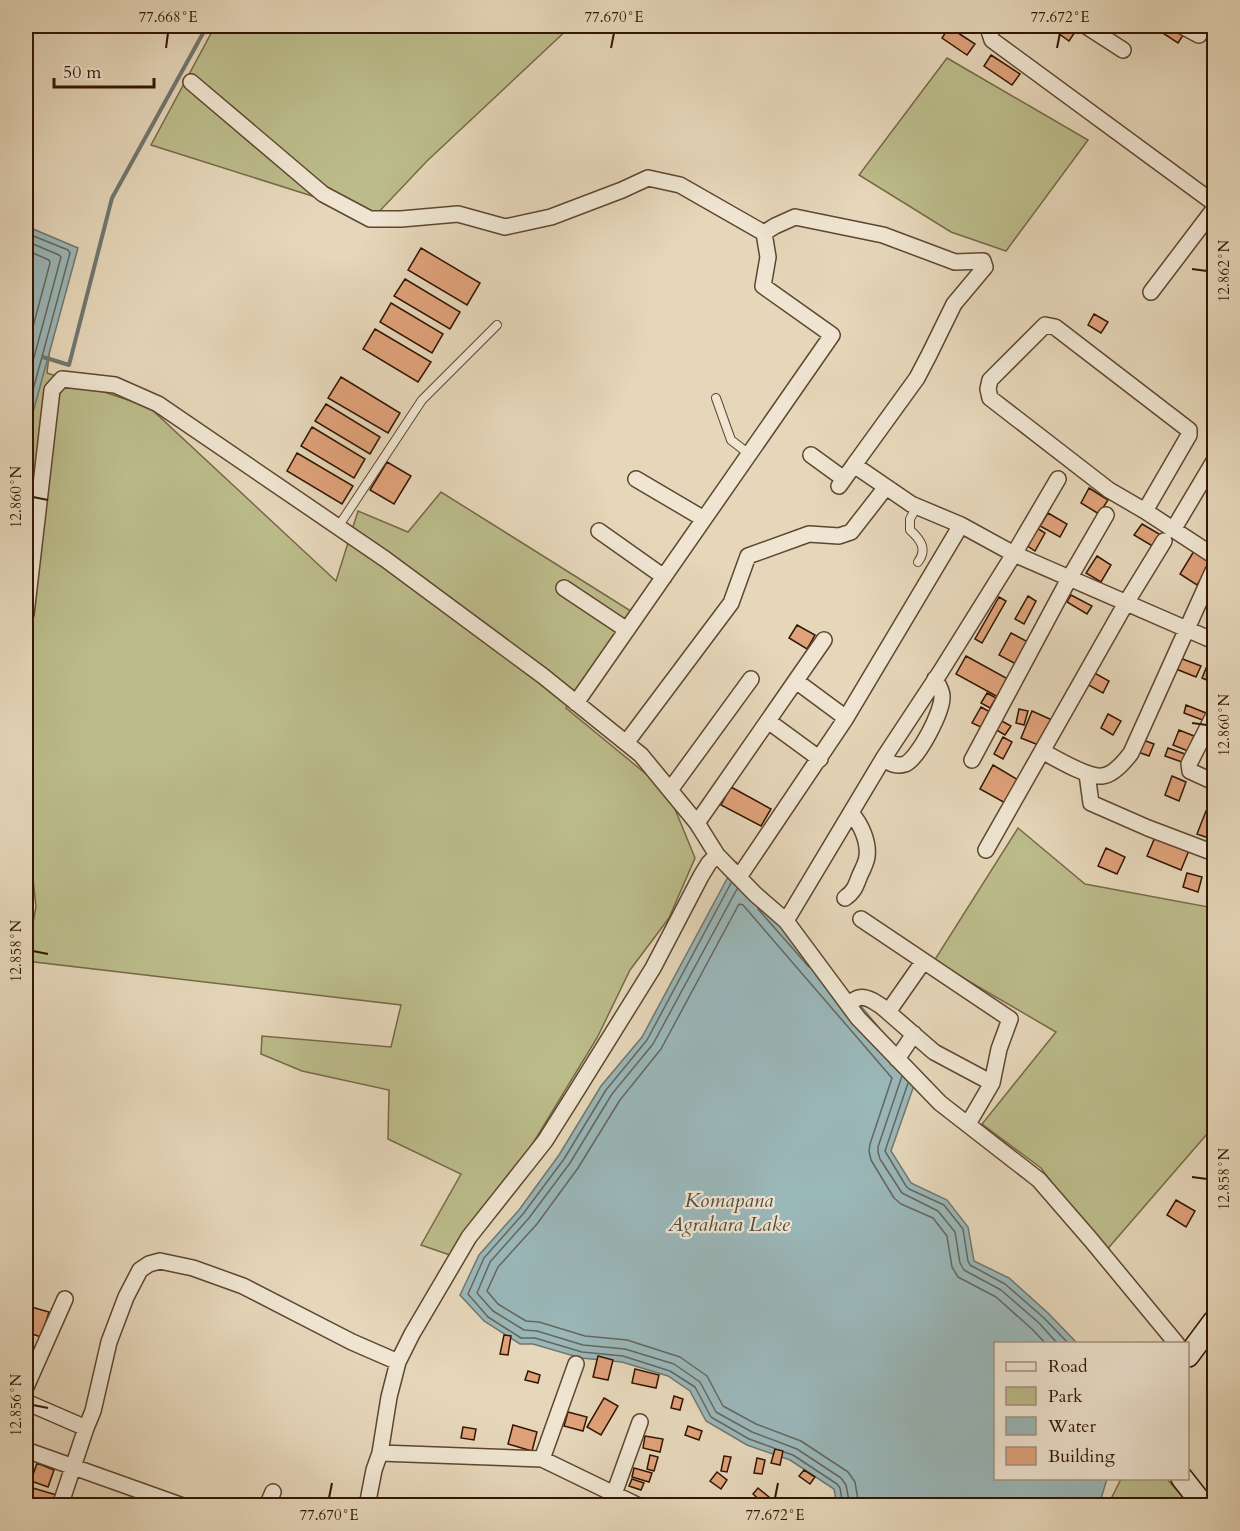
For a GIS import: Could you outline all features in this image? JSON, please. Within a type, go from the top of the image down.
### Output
[{"type":"street","points":[[991,26],[989,32],[992,40],[1215,203]]},
{"type":"street","points":[[1086,26],[1123,50]]},
{"type":"street","points":[[1182,26],[1199,36]]},
{"type":"street","points":[[191,82],[322,194],[370,219],[458,214],[505,227],[551,217],[648,178],[680,185],[764,233]]},
{"type":"street","points":[[1151,292],[1215,209]]},
{"type":"street","points":[[764,233],[795,217],[882,235],[955,262],[983,261],[985,267],[954,304],[917,378],[841,482],[811,455]]},
{"type":"street","points":[[576,703],[832,335],[763,286],[768,257],[764,233]]},
{"type":"street","points":[[1042,751],[1087,774],[1103,776],[1118,767],[1131,753],[1214,564],[1168,536],[1145,511],[1109,490],[990,398],[987,388],[990,380],[1045,326],[1055,327],[1189,430],[1189,435],[1145,511]]},
{"type":"street","points":[[26,614],[52,390],[62,378],[115,385],[158,404],[385,559],[543,676],[641,755],[697,823],[717,855],[786,921],[858,1018],[940,1103],[1039,1180],[1175,1342]]},
{"type":"street","points":[[986,850],[1126,603],[1215,461]]},
{"type":"street","points":[[854,465],[916,506],[961,525],[1014,554],[1215,641]]},
{"type":"street","points":[[636,479],[704,519]]},
{"type":"street","points":[[786,921],[883,759],[936,679],[1058,479]]},
{"type":"street","points":[[626,743],[731,603],[748,556],[809,534],[839,536],[851,532],[886,487]]},
{"type":"street","points":[[972,760],[1070,577],[1106,515]]},
{"type":"street","points":[[739,877],[846,718],[961,525]]},
{"type":"street","points":[[599,531],[664,577]]},
{"type":"street","points":[[564,588],[627,630]]},
{"type":"street","points":[[697,823],[824,640]]},
{"type":"street","points":[[670,790],[751,679]]},
{"type":"street","points":[[883,759],[896,766],[907,764],[927,737],[941,708],[942,695],[936,679]]},
{"type":"street","points":[[796,681],[846,718]]},
{"type":"street","points":[[1215,715],[1211,731],[1189,764],[1190,771],[1215,782]]},
{"type":"street","points":[[768,721],[820,759]]},
{"type":"street","points":[[1087,774],[1091,803],[1148,828],[1215,853]]},
{"type":"street","points":[[845,898],[854,891],[867,858],[863,833],[858,821],[850,813]]},
{"type":"street","points":[[367,1506],[398,1362],[412,1334],[469,1237],[545,1141],[653,968],[701,876],[717,855]]},
{"type":"street","points":[[861,920],[1010,1019],[999,1048],[992,1083],[968,1124]]},
{"type":"street","points":[[888,1012],[923,962]]},
{"type":"street","points":[[849,1006],[857,998],[862,997],[881,1005],[934,1052],[992,1083]]},
{"type":"street","points":[[897,1059],[914,1034]]},
{"type":"street","points":[[60,1506],[93,1411],[109,1342],[140,1270],[149,1264],[160,1261],[194,1268],[243,1286],[352,1342],[398,1362]]},
{"type":"street","points":[[26,1387],[65,1299]]},
{"type":"street","points":[[1189,1355],[1213,1326]]},
{"type":"street","points":[[542,1459],[576,1364]]},
{"type":"street","points":[[26,1402],[86,1428]]},
{"type":"street","points":[[614,1494],[640,1422]]},
{"type":"street","points":[[26,1450],[183,1506]]},
{"type":"street","points":[[380,1453],[542,1459],[639,1506]]},
{"type":"street","points":[[1183,1480],[1204,1506]]},
{"type":"lane","points":[[338,527],[422,400],[497,325]]},
{"type":"lane","points":[[716,398],[731,440],[749,454]]},
{"type":"lane","points":[[916,506],[910,519],[910,530],[924,548],[918,562]]},
{"type":"green space","points":[[215,26],[571,26],[427,161],[375,216],[151,145]]},
{"type":"green space","points":[[947,58],[1088,140],[1006,251],[951,232],[859,175]]},
{"type":"green space","points":[[26,240],[61,252],[47,373],[149,407],[336,581],[358,511],[408,532],[441,492],[634,613],[566,708],[668,792],[695,858],[669,918],[630,970],[597,1038],[527,1153],[450,1255],[421,1245],[461,1174],[388,1139],[389,1090],[302,1071],[261,1054],[262,1036],[391,1047],[401,1005],[26,961],[36,907],[26,810]]},
{"type":"green space","points":[[1018,828],[1085,884],[1214,908],[1214,1126],[1104,1253],[1041,1168],[982,1124],[1056,1032],[934,961]]},
{"type":"green space","points":[[1120,1480],[1168,1480],[1190,1505],[1108,1505]]},
{"type":"water","points":[[26,226],[78,248],[26,438]]},
{"type":"water","name":"Komapana Agrahara Lake","points":[[736,862],[918,1074],[891,1151],[911,1183],[947,1200],[968,1227],[974,1261],[1009,1278],[1076,1342],[994,1342],[994,1480],[1107,1480],[1099,1505],[837,1505],[834,1489],[790,1460],[747,1445],[706,1421],[690,1391],[668,1376],[622,1362],[581,1358],[533,1344],[520,1344],[484,1321],[460,1295],[479,1255],[519,1210],[559,1155],[601,1086],[642,1037]]},
{"type":"building","points":[[1063,26],[1079,26],[1069,41],[1058,33]]},
{"type":"building","points":[[1161,26],[1175,26],[1185,32],[1178,43],[1158,30]]},
{"type":"building","points":[[949,27],[975,44],[967,55],[942,38]]},
{"type":"building","points":[[991,55],[1020,74],[1012,85],[984,66]]},
{"type":"building","points":[[421,248],[480,283],[467,305],[408,270]]},
{"type":"building","points":[[405,279],[460,312],[450,329],[394,296]]},
{"type":"building","points":[[391,303],[443,334],[432,353],[380,322]]},
{"type":"building","points":[[1094,314],[1108,322],[1101,333],[1088,325]]},
{"type":"building","points":[[375,329],[431,362],[418,382],[363,349]]},
{"type":"building","points":[[341,377],[400,413],[388,433],[328,398]]},
{"type":"building","points":[[326,404],[380,437],[370,454],[315,421]]},
{"type":"building","points":[[312,427],[365,459],[354,478],[301,446]]},
{"type":"building","points":[[297,453],[353,486],[342,504],[287,471]]},
{"type":"building","points":[[387,462],[411,476],[394,504],[370,490]]},
{"type":"building","points":[[1089,488],[1108,500],[1099,514],[1081,503]]},
{"type":"building","points":[[1048,513],[1067,524],[1060,537],[1040,526]]},
{"type":"building","points":[[1142,524],[1161,535],[1154,547],[1134,535]]},
{"type":"building","points":[[1037,528],[1045,533],[1035,551],[1026,545]]},
{"type":"building","points":[[1194,551],[1212,562],[1197,585],[1180,574]]},
{"type":"building","points":[[1097,556],[1111,565],[1101,582],[1086,573]]},
{"type":"building","points":[[1071,595],[1092,606],[1087,614],[1067,602]]},
{"type":"building","points":[[1028,596],[1036,601],[1024,624],[1015,619]]},
{"type":"building","points":[[999,597],[1006,601],[982,643],[975,639]]},
{"type":"building","points":[[797,625],[815,635],[807,649],[789,638]]},
{"type":"building","points":[[1011,633],[1028,642],[1016,664],[999,655]]},
{"type":"building","points":[[966,656],[1008,679],[998,697],[956,674]]},
{"type":"building","points":[[1180,658],[1201,666],[1196,677],[1176,669]]},
{"type":"building","points":[[1207,666],[1214,669],[1214,683],[1202,678]]},
{"type":"building","points":[[1089,670],[1109,681],[1103,693],[1083,682]]},
{"type":"building","points":[[987,693],[996,698],[990,708],[981,703]]},
{"type":"building","points":[[1186,705],[1211,715],[1208,722],[1184,713]]},
{"type":"building","points":[[981,707],[992,713],[983,728],[972,723]]},
{"type":"building","points":[[1019,709],[1028,711],[1024,725],[1016,723]]},
{"type":"building","points":[[1032,711],[1052,720],[1041,746],[1021,738]]},
{"type":"building","points":[[1108,714],[1121,721],[1113,735],[1101,728]]},
{"type":"building","points":[[998,719],[1011,726],[1005,735],[993,728]]},
{"type":"building","points":[[1179,730],[1194,736],[1188,751],[1173,745]]},
{"type":"building","points":[[1003,737],[1012,742],[1003,759],[994,754]]},
{"type":"building","points":[[1143,740],[1154,744],[1149,756],[1138,752]]},
{"type":"building","points":[[1168,748],[1185,754],[1182,762],[1165,756]]},
{"type":"building","points":[[993,765],[1020,781],[1007,804],[980,789]]},
{"type":"building","points":[[1172,776],[1186,782],[1179,801],[1165,795]]},
{"type":"building","points":[[731,787],[771,809],[761,826],[721,805]]},
{"type":"building","points":[[1206,811],[1214,815],[1214,840],[1197,834]]},
{"type":"building","points":[[1156,835],[1190,848],[1181,870],[1147,856]]},
{"type":"building","points":[[1106,848],[1125,857],[1117,874],[1098,866]]},
{"type":"building","points":[[1187,873],[1202,877],[1198,892],[1183,887]]},
{"type":"building","points":[[1176,1200],[1195,1211],[1186,1227],[1167,1215]]},
{"type":"building","points":[[28,1306],[49,1312],[41,1337],[26,1332]]},
{"type":"building","points":[[504,1335],[511,1336],[508,1355],[500,1354]]},
{"type":"building","points":[[598,1356],[613,1360],[608,1380],[593,1377]]},
{"type":"building","points":[[635,1369],[659,1375],[656,1388],[632,1383]]},
{"type":"building","points":[[528,1371],[540,1375],[538,1383],[525,1380]]},
{"type":"building","points":[[674,1396],[683,1399],[680,1410],[671,1408]]},
{"type":"building","points":[[604,1398],[618,1406],[601,1435],[587,1427]]},
{"type":"building","points":[[568,1412],[587,1417],[583,1431],[564,1426]]},
{"type":"building","points":[[513,1425],[537,1432],[532,1451],[508,1444]]},
{"type":"building","points":[[688,1426],[702,1431],[699,1440],[685,1435]]},
{"type":"building","points":[[463,1427],[476,1429],[474,1440],[461,1438]]},
{"type":"building","points":[[645,1436],[663,1439],[660,1452],[643,1448]]},
{"type":"building","points":[[775,1449],[783,1451],[780,1465],[771,1463]]},
{"type":"building","points":[[650,1455],[658,1457],[654,1471],[647,1469]]},
{"type":"building","points":[[724,1456],[731,1457],[727,1472],[721,1471]]},
{"type":"building","points":[[757,1458],[765,1460],[762,1474],[754,1473]]},
{"type":"building","points":[[37,1463],[54,1470],[48,1487],[31,1481]]},
{"type":"building","points":[[634,1468],[652,1473],[649,1482],[632,1477]]},
{"type":"building","points":[[804,1470],[815,1477],[810,1484],[799,1476]]},
{"type":"building","points":[[717,1472],[727,1480],[721,1489],[710,1481]]},
{"type":"building","points":[[632,1479],[644,1483],[641,1490],[629,1486]]},
{"type":"building","points":[[26,1486],[60,1496],[58,1506],[50,1506],[26,1498]]},
{"type":"building","points":[[758,1488],[769,1497],[763,1503],[753,1494]]},
{"type":"waterway","points":[[43,357],[69,365],[112,198],[207,26]]}]
